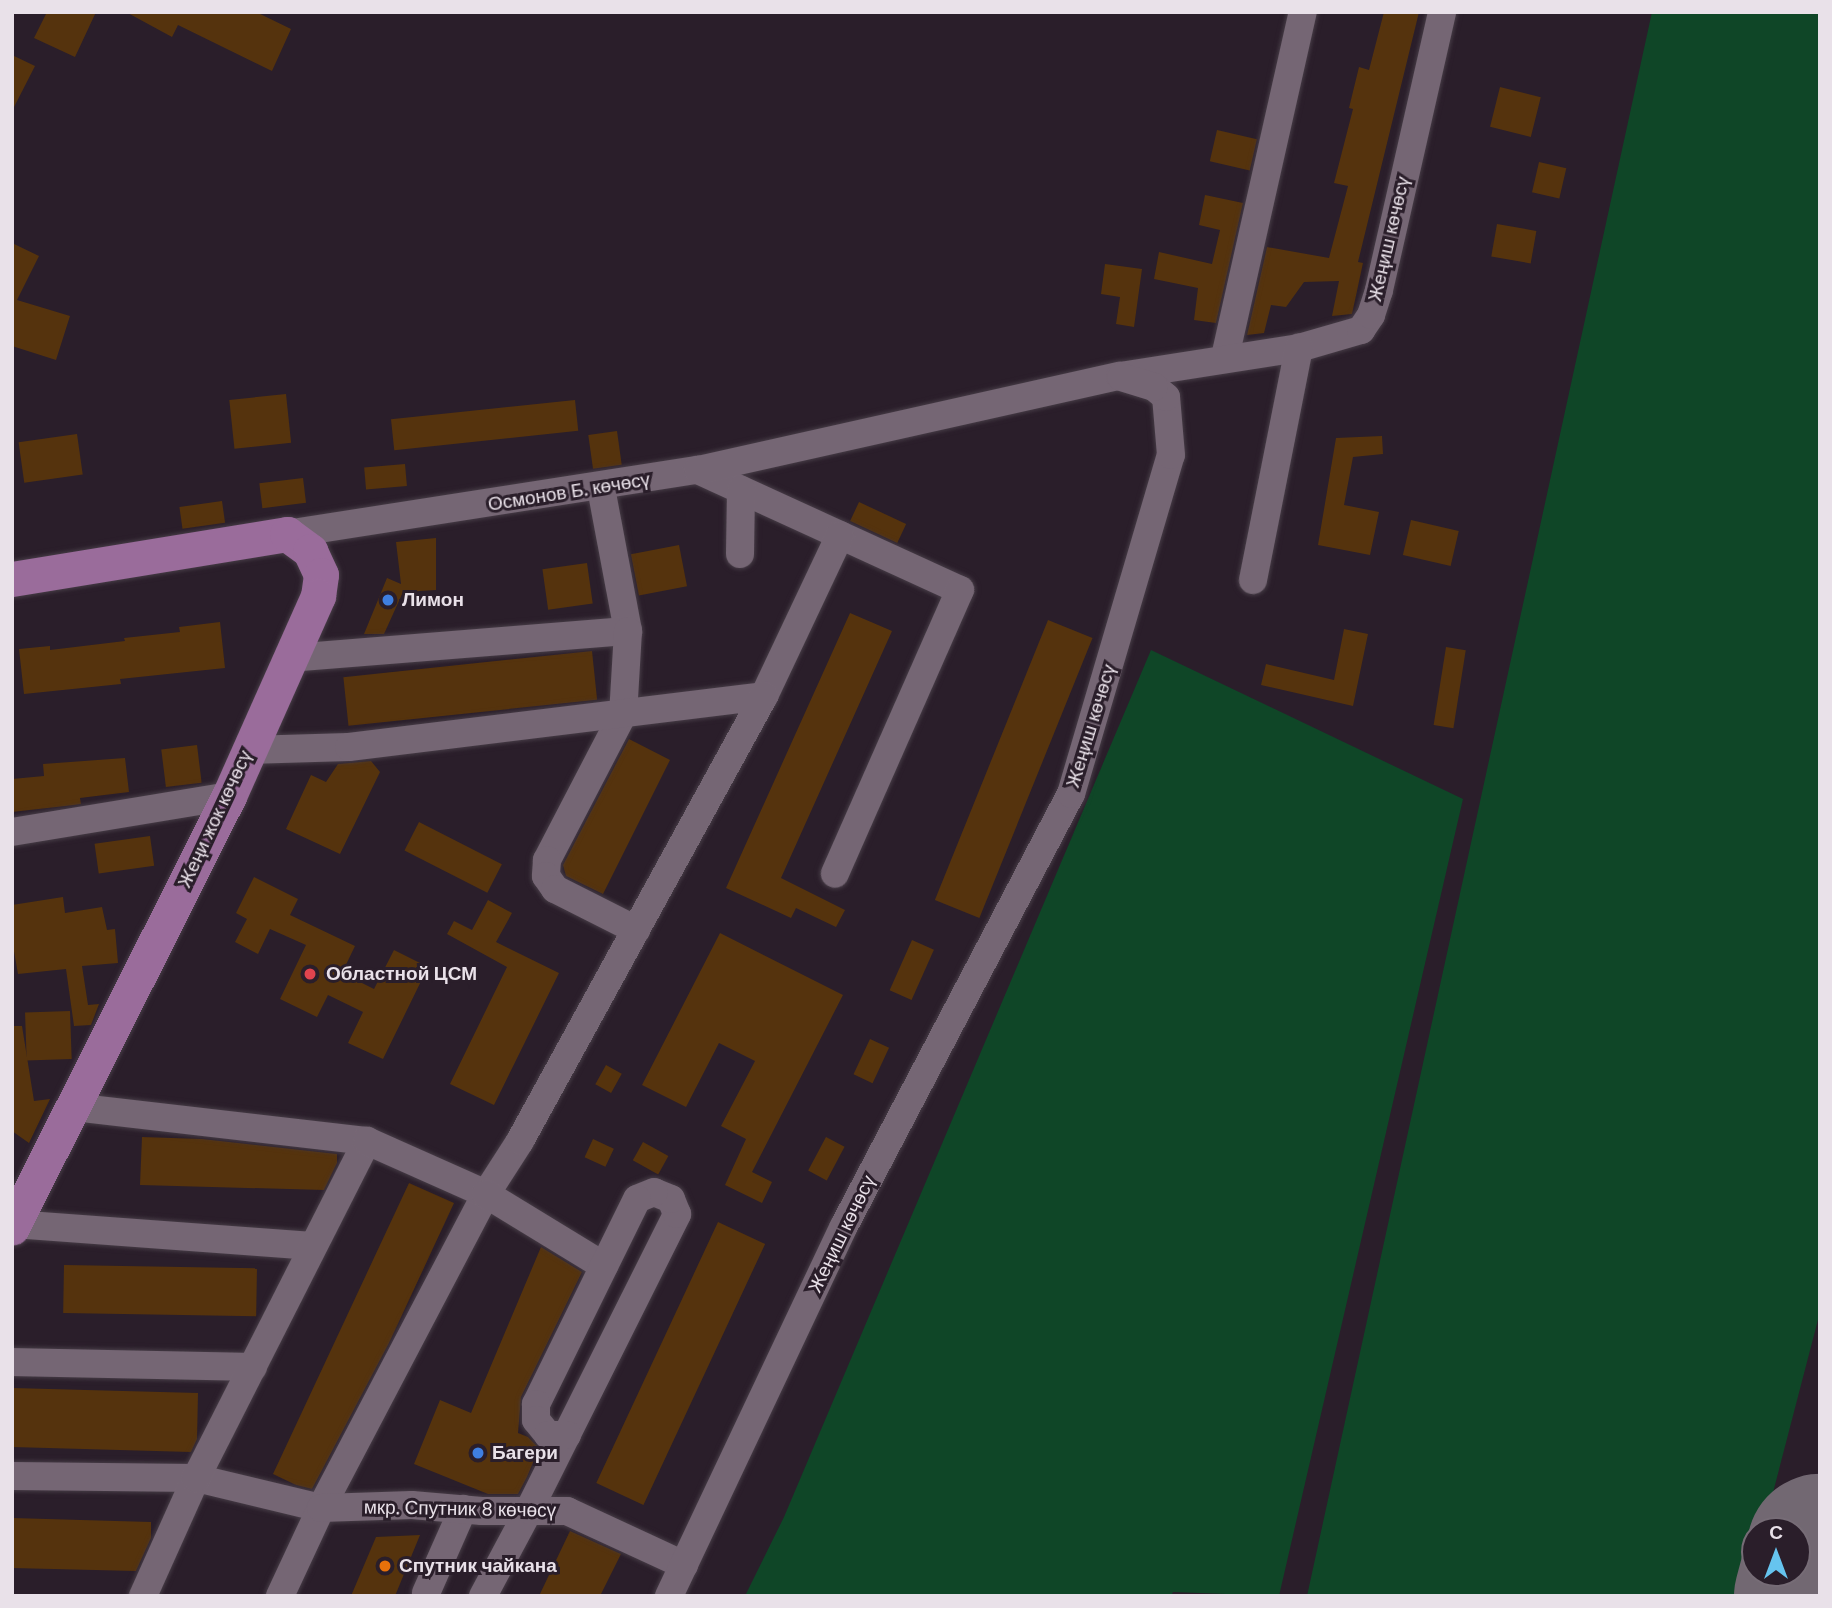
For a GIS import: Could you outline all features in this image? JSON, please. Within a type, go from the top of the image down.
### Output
[{"type":"main road","name":"Осмонов Б. көчөсү","points":[[12,579],[287,534]]},
{"type":"main road","name":"Жеңи жок көчөсү","points":[[13,1225],[23,1185],[73,1107],[229,796],[318,596],[320,575],[310,551],[287,534]]},
{"type":"street","points":[[1225,357],[1303,12]]},
{"type":"street","name":"Жеңиш көчөсү","points":[[1120,376],[1225,357],[1299,348],[1361,330],[1371,316],[1379,290],[1442,12]]},
{"type":"street","points":[[1254,580],[1299,348]]},
{"type":"street","name":"Жеңиш көчөсү","points":[[668,1596],[845,1226],[1071,793],[1171,455],[1166,397],[1154,387],[1120,376]]},
{"type":"street","name":"Осмонов Б. көчөсү","points":[[287,534],[601,488],[698,470],[1120,376]]},
{"type":"street","points":[[698,470],[960,590],[835,874]]},
{"type":"street","points":[[601,488],[628,631],[623,714],[547,860],[546,876],[555,890],[636,930]]},
{"type":"street","points":[[740,554],[741,490]]},
{"type":"street","points":[[281,1596],[320,1508],[486,1194],[520,1141],[764,696],[840,535]]},
{"type":"street","points":[[290,658],[628,631]]},
{"type":"street","points":[[248,750],[349,747],[764,696]]},
{"type":"street","points":[[12,832],[229,796]]},
{"type":"street","points":[[73,1107],[367,1141],[486,1194],[604,1266]]},
{"type":"street","points":[[143,1596],[195,1478],[367,1141]]},
{"type":"street","points":[[483,1596],[529,1510],[567,1435],[677,1214],[671,1199],[654,1192],[637,1199],[536,1404],[536,1420],[548,1435],[567,1435]]},
{"type":"street","name":"Жеңи жок көчөсү","points":[[13,1225],[312,1247]]},
{"type":"street","points":[[12,1362],[253,1367]]},
{"type":"street","name":"мкр. Спутник 8 көчөсү","points":[[12,1476],[195,1478],[320,1508],[412,1505],[567,1511],[684,1565]]},
{"type":"street","points":[[426,1593],[463,1509]]},
{"type":"green space","points":[[1652,12],[1820,12],[1820,1312],[1767,1517],[1741,1517],[1741,1587],[1748,1587],[1746,1596],[1307,1596]]},
{"type":"green space","points":[[1151,650],[1463,799],[1279,1596],[1173,1592],[1171,1596],[745,1596],[784,1517]]},
{"type":"building","points":[[47,12],[96,12],[75,57],[34,38]]},
{"type":"building","points":[[126,12],[256,12],[291,29],[272,71],[178,25],[172,37]]},
{"type":"building","points":[[1384,12],[1419,12],[1358,262],[1363,263],[1352,314],[1332,316],[1339,281],[1304,282],[1286,307],[1271,305],[1264,333],[1247,335],[1267,247],[1329,258],[1348,186],[1334,183],[1353,109],[1349,108],[1359,67],[1369,70]]},
{"type":"building","points":[[12,55],[35,66],[12,111]]},
{"type":"building","points":[[1500,87],[1541,97],[1531,137],[1490,127]]},
{"type":"building","points":[[1217,130],[1257,139],[1250,170],[1210,161]]},
{"type":"building","points":[[1539,162],[1566,168],[1559,199],[1532,192]]},
{"type":"building","points":[[1205,195],[1243,203],[1216,323],[1194,320],[1198,288],[1154,279],[1159,252],[1212,264],[1220,230],[1199,225]]},
{"type":"building","points":[[1497,224],[1536,231],[1531,263],[1491,256]]},
{"type":"building","points":[[12,243],[39,256],[17,300],[70,316],[56,360],[12,346]]},
{"type":"building","points":[[1105,264],[1142,269],[1134,327],[1116,324],[1120,297],[1101,294]]},
{"type":"building","points":[[286,394],[291,443],[234,449],[229,400]]},
{"type":"building","points":[[575,400],[578,431],[394,450],[391,419]]},
{"type":"building","points":[[617,431],[622,465],[593,469],[588,435]]},
{"type":"building","points":[[77,434],[83,475],[24,483],[19,442]]},
{"type":"building","points":[[1382,436],[1383,454],[1353,457],[1344,505],[1379,512],[1370,555],[1318,545],[1336,438]]},
{"type":"building","points":[[405,464],[407,486],[366,489],[364,468]]},
{"type":"building","points":[[303,478],[306,503],[262,508],[259,483]]},
{"type":"building","points":[[222,501],[225,523],[182,529],[179,507]]},
{"type":"building","points":[[859,502],[906,524],[897,543],[850,521]]},
{"type":"building","points":[[1411,520],[1459,531],[1451,566],[1403,555]]},
{"type":"building","points":[[436,538],[436,590],[403,592],[384,634],[364,634],[387,578],[401,584],[396,542]]},
{"type":"building","points":[[679,545],[687,586],[639,596],[631,554]]},
{"type":"building","points":[[587,563],[593,604],[548,610],[542,569]]},
{"type":"building","points":[[850,613],[892,631],[781,878],[845,910],[836,927],[796,908],[791,918],[726,888]]},
{"type":"building","points":[[1048,620],[1093,638],[979,918],[935,900]]},
{"type":"building","points":[[220,622],[225,668],[120,679],[121,684],[24,694],[19,649],[50,646],[50,650],[125,641],[124,638],[180,632],[179,627]]},
{"type":"building","points":[[1344,629],[1368,634],[1353,706],[1261,685],[1266,664],[1334,680]]},
{"type":"building","points":[[1446,647],[1466,650],[1453,728],[1434,725]]},
{"type":"building","points":[[592,651],[597,700],[348,726],[343,677]]},
{"type":"building","points":[[629,739],[670,760],[603,894],[566,876],[563,865]]},
{"type":"building","points":[[197,745],[202,783],[166,787],[161,749]]},
{"type":"building","points":[[125,758],[129,792],[80,798],[81,804],[12,812],[12,779],[44,776],[43,764]]},
{"type":"building","points":[[371,761],[380,772],[340,854],[286,829],[311,775],[326,782],[338,764]]},
{"type":"building","points":[[419,822],[502,864],[487,893],[404,851]]},
{"type":"building","points":[[150,836],[154,866],[99,874],[95,844]]},
{"type":"building","points":[[254,877],[298,899],[290,915],[355,946],[342,973],[374,989],[394,950],[428,967],[383,1059],[348,1043],[363,1012],[328,995],[317,1017],[280,999],[306,945],[270,929],[258,954],[235,942],[247,919],[236,913]]},
{"type":"building","points":[[63,897],[65,913],[102,907],[107,930],[115,929],[118,963],[82,966],[88,1005],[99,1004],[91,1025],[74,1026],[66,969],[18,974],[12,940],[12,905]]},
{"type":"building","points":[[488,900],[512,913],[496,942],[559,973],[494,1105],[450,1084],[507,967],[447,934],[454,921],[472,930]]},
{"type":"building","points":[[720,933],[843,995],[752,1172],[772,1182],[762,1203],[725,1185],[746,1139],[721,1126],[755,1061],[719,1043],[686,1107],[642,1085]]},
{"type":"building","points":[[912,940],[934,950],[912,1000],[890,990]]},
{"type":"building","points":[[70,1011],[72,1059],[27,1061],[25,1013]]},
{"type":"building","points":[[12,1026],[22,1026],[34,1101],[50,1099],[29,1143],[12,1131]]},
{"type":"building","points":[[870,1039],[889,1048],[873,1083],[854,1074]]},
{"type":"building","points":[[606,1065],[622,1074],[611,1093],[595,1084]]},
{"type":"building","points":[[142,1137],[202,1139],[337,1154],[337,1163],[324,1190],[140,1185]]},
{"type":"building","points":[[826,1137],[845,1147],[827,1180],[808,1171]]},
{"type":"building","points":[[593,1139],[614,1149],[605,1167],[585,1157]]},
{"type":"building","points":[[643,1142],[668,1156],[658,1174],[633,1160]]},
{"type":"building","points":[[409,1183],[454,1203],[389,1343],[312,1489],[296,1485],[273,1474]]},
{"type":"building","points":[[718,1222],[765,1244],[643,1505],[596,1483]]},
{"type":"building","points":[[541,1247],[582,1272],[521,1397],[518,1433],[528,1437],[539,1448],[527,1477],[518,1494],[488,1494],[414,1464],[440,1400],[471,1413]]},
{"type":"building","points":[[64,1265],[257,1268],[256,1316],[63,1313]]},
{"type":"building","points":[[12,1388],[198,1393],[197,1439],[191,1452],[12,1447]]},
{"type":"building","points":[[12,1518],[151,1522],[151,1538],[136,1571],[12,1568]]},
{"type":"building","points":[[570,1531],[621,1554],[600,1596],[539,1596]]},
{"type":"building","name":"Спутник чайкана","points":[[420,1535],[395,1596],[351,1596],[376,1537]]},
{"type":"runway","points":[[1807,1596],[1820,1547]]},
{"type":"place","name":"Лимон","points":[[388,600]]},
{"type":"place","name":"Областной ЦСМ","points":[[310,974]]},
{"type":"place","name":"Багери","points":[[478,1453]]},
{"type":"place","name":"Спутник чайкана","points":[[385,1566]]}]
